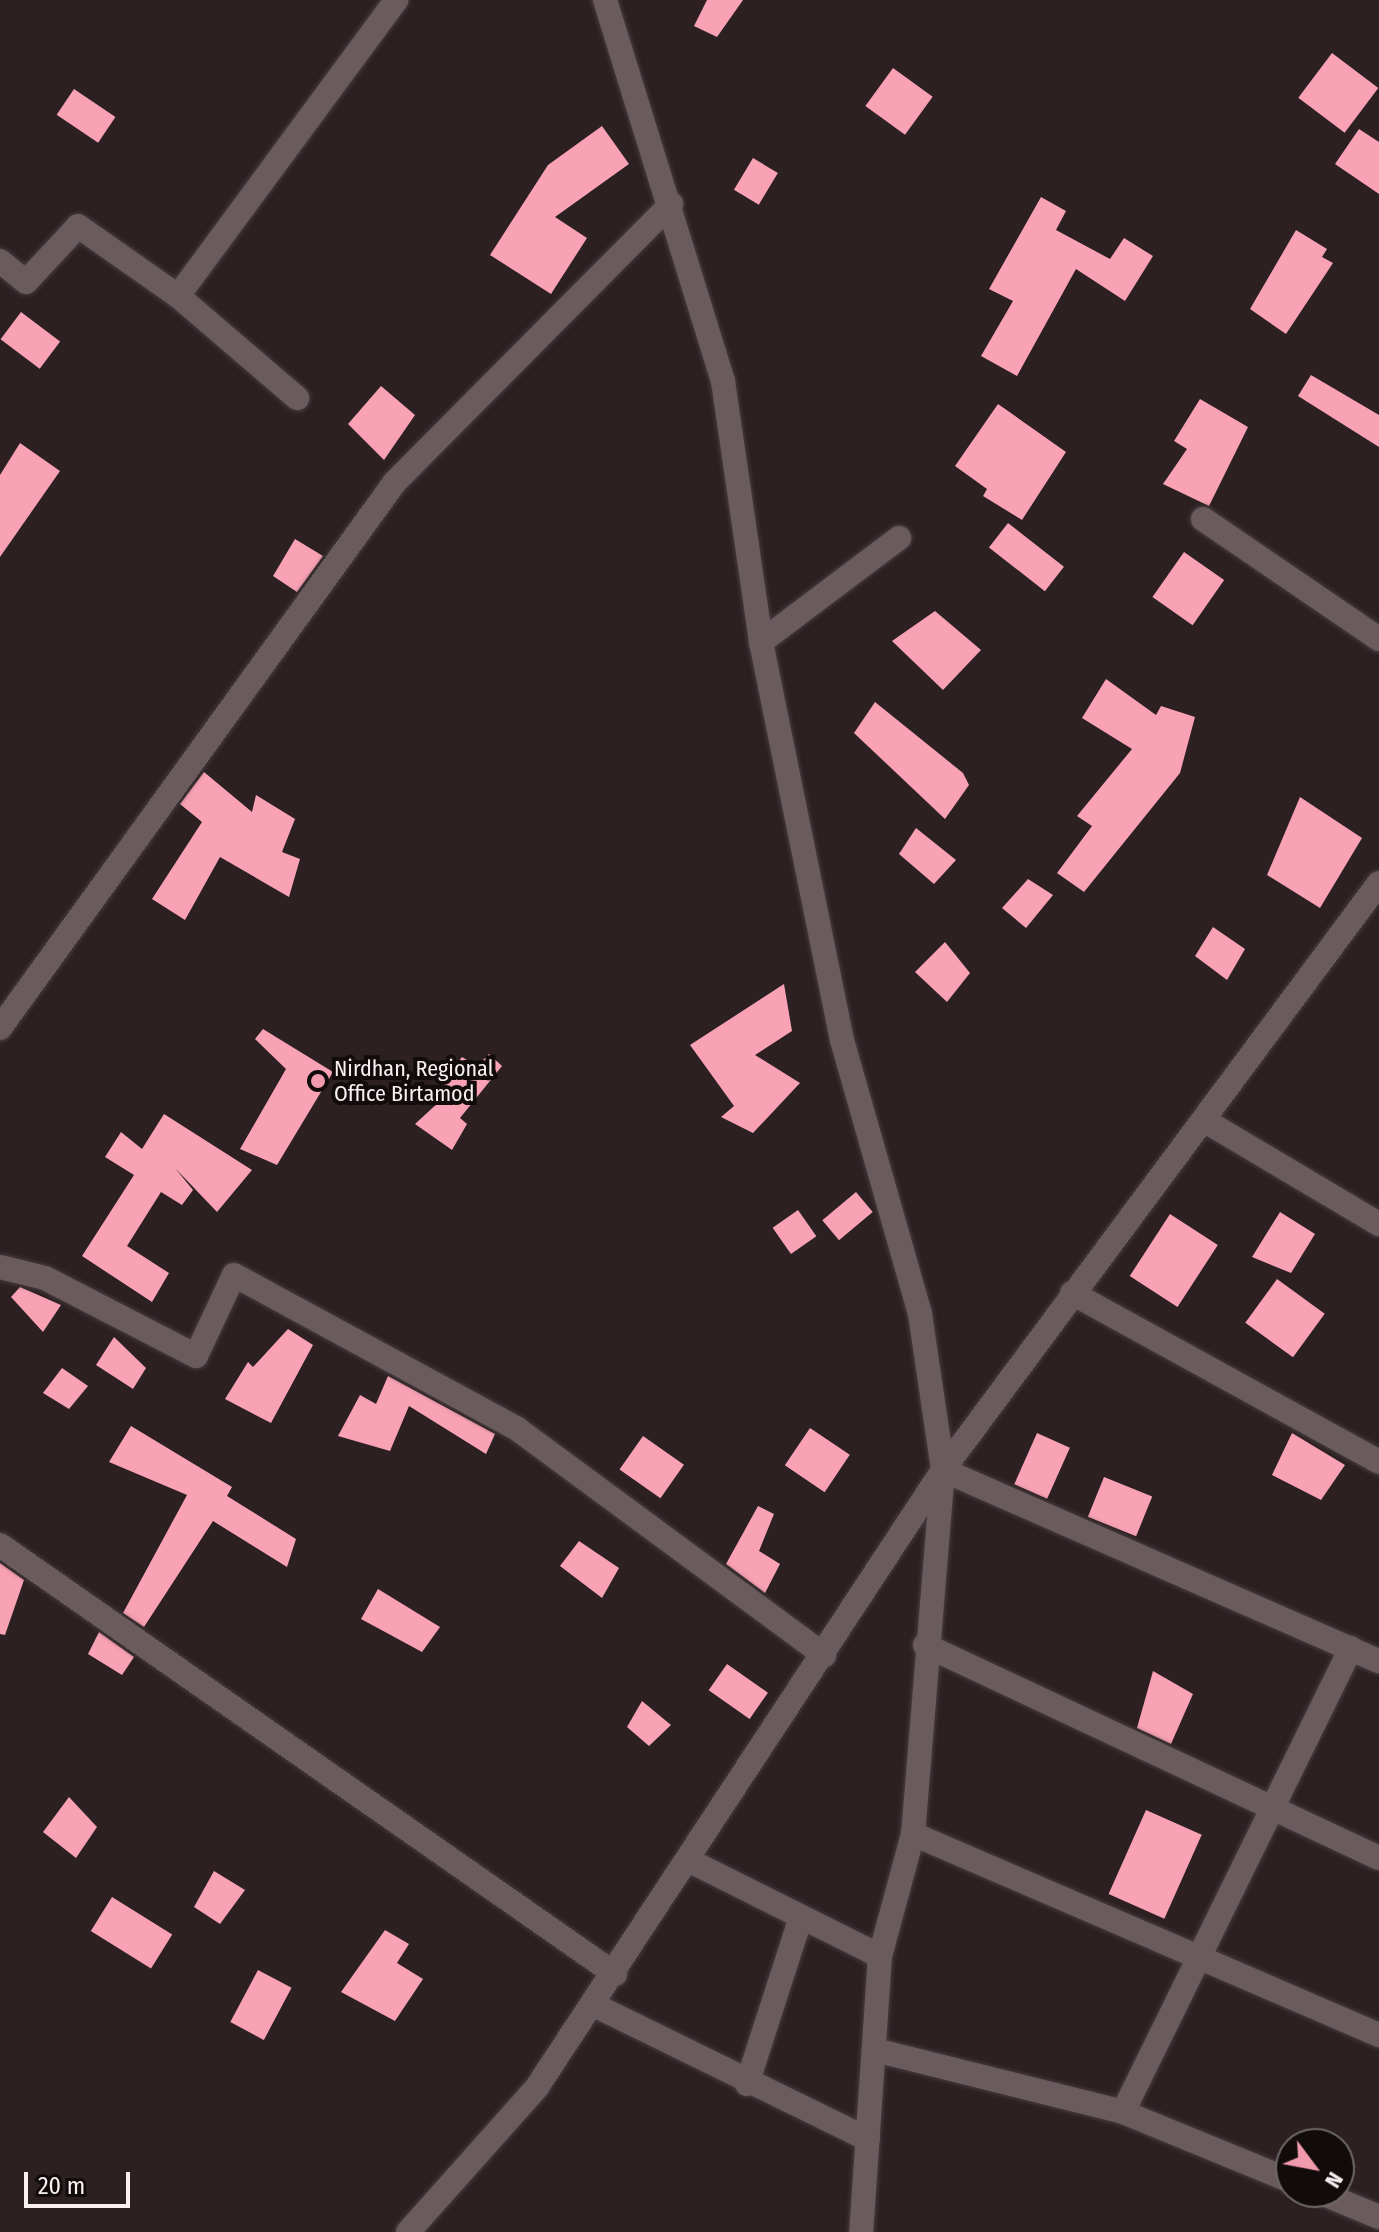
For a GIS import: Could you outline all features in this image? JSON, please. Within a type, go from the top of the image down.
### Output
[{"type":"street","points":[[178,296],[396,0]]},
{"type":"street","points":[[605,0],[671,204],[723,381],[761,642],[842,1040],[920,1314],[943,1470],[925,1645],[913,1834],[880,1956],[879,2051],[861,2232]]},
{"type":"street","points":[[0,1028],[395,482],[671,204]]},
{"type":"street","points":[[0,261],[26,282],[78,226],[178,296],[297,398]]},
{"type":"street","points":[[1203,519],[1379,639]]},
{"type":"street","points":[[761,642],[899,538]]},
{"type":"street","points":[[408,2232],[537,2087],[690,1861],[943,1470],[1072,1293],[1207,1122],[1379,883]]},
{"type":"street","points":[[1207,1122],[1379,1224]]},
{"type":"street","points":[[0,1267],[45,1278],[196,1356],[234,1275],[516,1428],[824,1655]]},
{"type":"street","points":[[1072,1293],[1379,1462]]},
{"type":"street","points":[[943,1470],[1379,1661]]},
{"type":"street","points":[[0,1545],[615,1974]]},
{"type":"street","points":[[925,1645],[1379,1858]]},
{"type":"street","points":[[1123,2112],[1351,1648]]},
{"type":"street","points":[[913,1834],[1379,2035]]},
{"type":"street","points":[[690,1861],[800,1920],[880,1956]]},
{"type":"street","points":[[747,2084],[800,1920]]},
{"type":"street","points":[[594,2005],[747,2084],[868,2139]]},
{"type":"street","points":[[879,2051],[1123,2112],[1275,2174]]},
{"type":"street","points":[[1355,2207],[1379,2217]]},
{"type":"building","points":[[707,0],[743,0],[717,37],[694,26]]},
{"type":"building","points":[[1332,53],[1378,88],[1345,133],[1298,98]]},
{"type":"building","points":[[893,68],[933,97],[905,135],[865,106]]},
{"type":"building","points":[[74,89],[115,117],[98,143],[57,115]]},
{"type":"building","points":[[602,126],[629,164],[555,217],[587,238],[551,294],[490,255],[548,165]]},
{"type":"building","points":[[1359,129],[1379,142],[1379,194],[1335,164]]},
{"type":"building","points":[[753,158],[778,173],[759,205],[734,190]]},
{"type":"building","points":[[1041,197],[1066,211],[1056,230],[1110,259],[1124,238],[1153,256],[1125,301],[1076,269],[1017,376],[981,356],[1013,301],[989,289]]},
{"type":"building","points":[[1296,230],[1327,249],[1322,257],[1333,263],[1286,334],[1250,309]]},
{"type":"building","points":[[21,312],[60,341],[40,369],[1,339]]},
{"type":"building","points":[[1311,375],[1379,415],[1379,447],[1298,396]]},
{"type":"building","points":[[381,386],[415,415],[384,460],[348,424]]},
{"type":"building","points":[[1200,399],[1248,427],[1209,506],[1163,484],[1187,449],[1174,441]]},
{"type":"building","points":[[998,404],[1066,452],[1022,520],[983,496],[987,489],[955,466]]},
{"type":"building","points":[[20,443],[60,471],[0,557],[0,475]]},
{"type":"building","points":[[1008,523],[1064,567],[1045,591],[989,547]]},
{"type":"building","points":[[295,539],[323,556],[297,592],[273,576]]},
{"type":"building","points":[[1184,552],[1224,580],[1193,625],[1152,597]]},
{"type":"building","points":[[935,611],[981,650],[943,690],[892,641]]},
{"type":"building","points":[[1106,679],[1156,715],[1161,706],[1195,717],[1180,773],[1084,892],[1057,873],[1092,826],[1077,816],[1132,749],[1082,718]]},
{"type":"building","points":[[875,702],[963,773],[969,785],[945,819],[854,733]]},
{"type":"building","points":[[204,772],[252,812],[256,795],[295,819],[282,852],[300,859],[289,897],[220,857],[185,920],[152,899],[202,822],[180,804]]},
{"type":"building","points":[[1300,797],[1362,838],[1320,908],[1267,875]]},
{"type":"building","points":[[916,828],[956,860],[934,884],[899,854]]},
{"type":"building","points":[[1028,879],[1053,895],[1026,928],[1002,908]]},
{"type":"building","points":[[1213,927],[1245,949],[1227,980],[1195,956]]},
{"type":"building","points":[[945,942],[970,973],[947,1002],[915,972]]},
{"type":"building","points":[[784,984],[792,1031],[755,1055],[800,1083],[753,1133],[721,1117],[734,1106],[690,1045]]},
{"type":"building","points":[[263,1029],[333,1072],[277,1165],[240,1149],[286,1069],[255,1039]]},
{"type":"building","points":[[489,1054],[502,1066],[460,1118],[467,1124],[452,1150],[415,1124],[452,1090],[442,1083],[462,1057],[477,1066]]},
{"type":"building","points":[[164,1114],[252,1170],[217,1212],[175,1168],[193,1190],[182,1205],[161,1192],[127,1246],[169,1273],[152,1302],[82,1256],[134,1175],[105,1157],[121,1132],[142,1149]]},
{"type":"building","points":[[856,1192],[873,1212],[839,1240],[822,1220]]},
{"type":"building","points":[[798,1210],[816,1236],[791,1254],[773,1228]]},
{"type":"building","points":[[1280,1212],[1315,1234],[1291,1273],[1252,1257]]},
{"type":"building","points":[[1170,1214],[1218,1245],[1178,1307],[1130,1276]]},
{"type":"building","points":[[1277,1279],[1325,1314],[1293,1357],[1245,1323]]},
{"type":"building","points":[[20,1287],[61,1305],[43,1332],[11,1297]]},
{"type":"building","points":[[288,1329],[313,1345],[271,1423],[225,1399],[248,1362],[253,1367]]},
{"type":"building","points":[[114,1337],[146,1368],[133,1389],[96,1365]]},
{"type":"building","points":[[62,1368],[88,1386],[69,1409],[43,1393]]},
{"type":"building","points":[[388,1376],[495,1434],[486,1454],[409,1406],[390,1451],[338,1436],[360,1395],[376,1404]]},
{"type":"building","points":[[131,1426],[232,1487],[227,1496],[296,1539],[287,1567],[213,1521],[144,1627],[123,1613],[187,1495],[109,1462]]},
{"type":"building","points":[[810,1428],[850,1455],[825,1492],[785,1465]]},
{"type":"building","points":[[1037,1433],[1070,1448],[1047,1499],[1014,1484]]},
{"type":"building","points":[[1292,1433],[1345,1465],[1321,1500],[1272,1475]]},
{"type":"building","points":[[643,1436],[684,1465],[660,1498],[619,1470]]},
{"type":"building","points":[[1104,1477],[1152,1496],[1136,1536],[1088,1517]]},
{"type":"building","points":[[758,1506],[774,1514],[759,1551],[780,1564],[765,1593],[726,1564]]},
{"type":"building","points":[[579,1541],[619,1568],[602,1598],[560,1566]]},
{"type":"building","points":[[0,1563],[24,1580],[5,1635],[0,1634]]},
{"type":"building","points":[[378,1589],[440,1627],[422,1652],[361,1619]]},
{"type":"building","points":[[99,1632],[134,1657],[122,1675],[88,1654]]},
{"type":"building","points":[[727,1664],[768,1693],[750,1719],[709,1690]]},
{"type":"building","points":[[1153,1671],[1193,1694],[1171,1744],[1137,1728]]},
{"type":"building","points":[[642,1701],[671,1725],[649,1746],[627,1727]]},
{"type":"building","points":[[69,1797],[97,1827],[76,1858],[43,1832]]},
{"type":"building","points":[[1146,1810],[1202,1835],[1164,1919],[1109,1894]]},
{"type":"building","points":[[214,1871],[245,1890],[220,1924],[194,1907]]},
{"type":"building","points":[[112,1897],[172,1935],[151,1969],[91,1931]]},
{"type":"building","points":[[385,1930],[409,1944],[397,1963],[423,1979],[395,2021],[341,1992]]},
{"type":"building","points":[[258,1970],[292,1988],[264,2040],[230,2022]]},
{"type":"place","name":"Nirdhan, Regional Office Birtamod","points":[[318,1081]]}]
